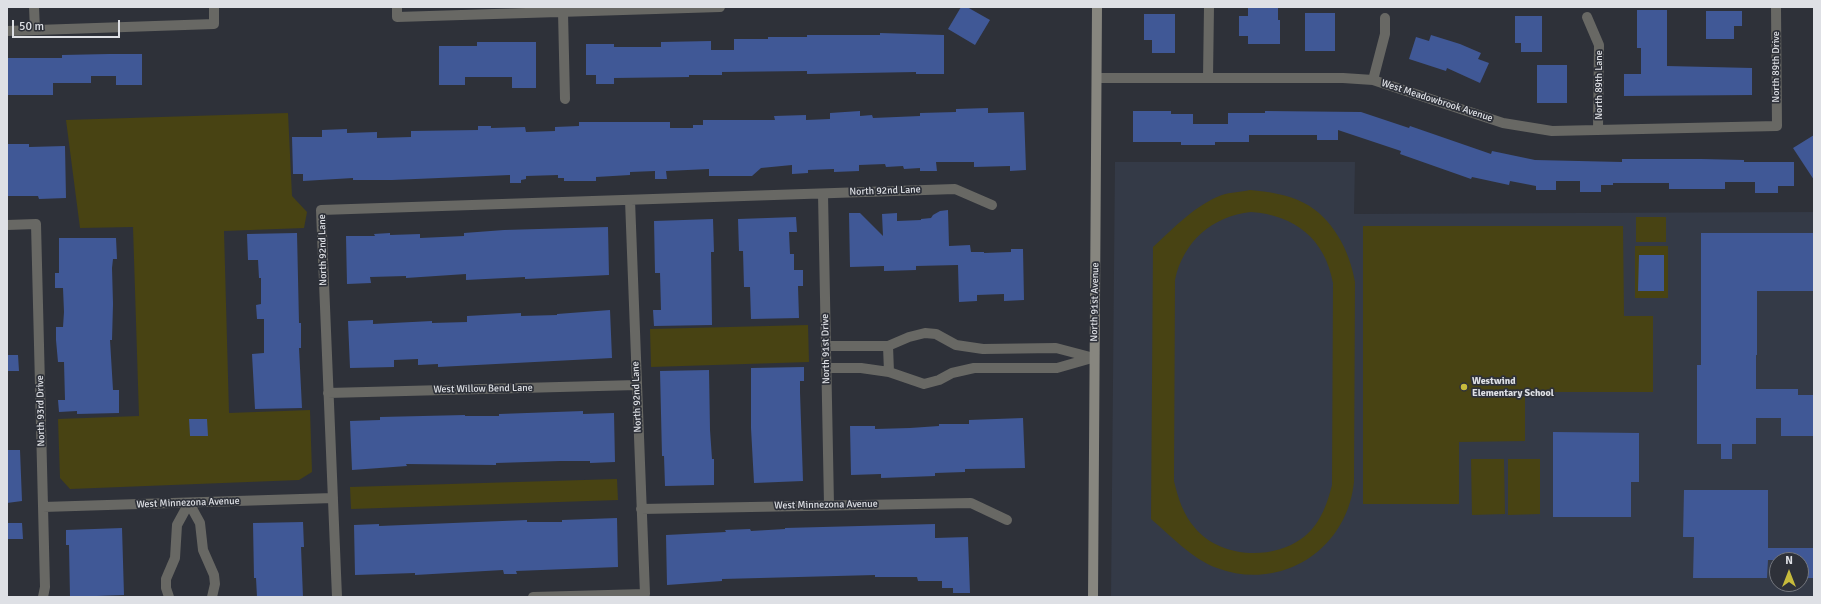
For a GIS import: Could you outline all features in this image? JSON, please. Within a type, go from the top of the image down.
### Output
[{"type":"main road","name":"North 91st Avenue","points":[[1093,597],[1097,7]]},
{"type":"street","points":[[34,7],[35,30]]},
{"type":"street","points":[[7,31],[214,24],[214,7]]},
{"type":"street","points":[[397,12],[563,12],[720,7]]},
{"type":"street","points":[[1208,78],[1209,7]]},
{"type":"street","name":"North 89th Drive","points":[[1776,7],[1776,126]]},
{"type":"street","points":[[563,12],[565,99]]},
{"type":"street","name":"North 89th Lane","points":[[1587,17],[1599,45],[1598,130]]},
{"type":"street","points":[[1373,80],[1385,34],[1385,18]]},
{"type":"street","name":"West Meadowbrook Avenue","points":[[1097,78],[1343,78],[1373,80],[1502,122],[1552,131],[1776,126]]},
{"type":"street","name":"North 92nd Lane","points":[[337,597],[321,210],[954,189],[992,205]]},
{"type":"street","name":"North 91st Drive","points":[[823,194],[828,505]]},
{"type":"street","name":"North 92nd Lane","points":[[533,597],[645,594],[630,200]]},
{"type":"street","name":"North 93rd Drive","points":[[7,225],[36,224],[45,586],[43,597]]},
{"type":"street","points":[[826,346],[888,346],[925,333],[936,334],[956,345],[983,350],[1056,348],[1094,358]]},
{"type":"street","points":[[888,346],[889,372]]},
{"type":"street","points":[[826,368],[861,368],[889,372],[924,384],[939,380],[952,373],[974,368],[1056,368],[1094,358]]},
{"type":"street","name":"West Willow Bend Lane","points":[[328,393],[637,385]]},
{"type":"street","name":"West Minnezona Avenue","points":[[43,507],[333,498]]},
{"type":"street","points":[[169,597],[166,588],[166,579],[175,558],[177,525],[189,503]]},
{"type":"street","points":[[189,503],[200,523],[203,550],[214,575],[215,584],[212,597]]},
{"type":"street","name":"West Minnezona Avenue","points":[[641,509],[971,503],[1006,520]]},
{"type":"shaded area","points":[[288,113],[292,196],[307,212],[304,228],[224,231],[229,413],[310,410],[312,472],[299,480],[70,489],[60,478],[58,419],[139,416],[133,227],[80,228],[66,120]]},
{"type":"shaded area","name":"Westwind Elementary School","points":[[1115,162],[1355,162],[1354,214],[1814,212],[1814,597],[1111,597]]},
{"type":"shaded area","points":[[1250,190],[1285,195],[1314,209],[1331,226],[1338,236],[1349,259],[1355,282],[1354,482],[1349,506],[1339,528],[1324,545],[1307,560],[1287,569],[1264,574],[1241,574],[1217,568],[1208,564],[1190,553],[1151,519],[1153,247],[1185,218],[1212,199],[1229,193]],"holes":[[[1251,212],[1281,218],[1306,232],[1323,254],[1329,267],[1333,283],[1332,485],[1328,500],[1317,522],[1301,539],[1289,546],[1275,551],[1245,553],[1217,545],[1205,538],[1195,528],[1187,517],[1179,500],[1174,481],[1175,280],[1179,266],[1192,243],[1201,233],[1212,225],[1224,219]]]},
{"type":"shaded area","points":[[1636,217],[1666,217],[1666,242],[1636,242]]},
{"type":"shaded area","points":[[1363,226],[1623,226],[1624,316],[1653,316],[1653,392],[1525,392],[1525,441],[1459,442],[1459,504],[1363,504]]},
{"type":"shaded area","points":[[1635,246],[1668,246],[1668,298],[1635,298]]},
{"type":"shaded area","points":[[808,325],[809,362],[651,367],[650,329]]},
{"type":"shaded area","points":[[1471,459],[1504,459],[1505,514],[1472,515]]},
{"type":"shaded area","points":[[1508,459],[1540,459],[1540,514],[1508,515]]},
{"type":"shaded area","points":[[617,479],[618,500],[351,509],[350,487]]},
{"type":"building","points":[[961,7],[967,7],[990,20],[975,45],[948,29]]},
{"type":"building","points":[[1248,7],[1278,7],[1278,20],[1280,20],[1280,44],[1248,44],[1248,36],[1239,36],[1239,16],[1248,16]]},
{"type":"building","points":[[1637,10],[1667,10],[1667,66],[1752,68],[1752,95],[1624,96],[1624,74],[1641,74],[1641,48],[1637,48]]},
{"type":"building","points":[[1706,11],[1742,11],[1742,26],[1734,26],[1734,39],[1706,39]]},
{"type":"building","points":[[1305,13],[1335,13],[1335,51],[1305,51]]},
{"type":"building","points":[[1144,14],[1175,14],[1175,53],[1152,53],[1152,40],[1144,40]]},
{"type":"building","points":[[1515,16],[1542,16],[1542,52],[1521,52],[1521,43],[1515,43]]},
{"type":"building","points":[[880,33],[944,35],[944,74],[916,74],[916,72],[807,74],[807,71],[722,72],[722,75],[689,75],[689,77],[614,78],[614,84],[596,84],[596,75],[586,75],[586,44],[614,44],[614,47],[661,47],[661,42],[711,41],[711,50],[734,50],[734,39],[807,37],[807,35],[880,35]]},
{"type":"building","points":[[1431,35],[1460,44],[1481,53],[1478,59],[1489,63],[1480,83],[1447,68],[1446,71],[1409,59],[1416,37],[1429,41]]},
{"type":"building","points":[[477,42],[536,42],[536,88],[512,88],[512,77],[465,77],[465,85],[439,85],[439,46],[477,46]]},
{"type":"building","points":[[142,54],[142,85],[116,85],[116,76],[91,76],[91,83],[53,83],[53,95],[7,95],[7,58],[62,58],[62,55]]},
{"type":"building","points":[[1537,65],[1567,65],[1567,103],[1537,103]]},
{"type":"building","points":[[988,108],[988,113],[1024,112],[1026,170],[1010,171],[1010,166],[974,167],[974,162],[936,162],[937,171],[920,171],[920,168],[904,169],[903,166],[886,167],[885,164],[859,165],[859,171],[834,172],[834,169],[808,170],[808,173],[792,174],[792,165],[761,168],[752,176],[709,176],[709,169],[666,171],[667,179],[655,179],[655,171],[630,172],[630,175],[596,177],[596,181],[564,181],[564,178],[558,178],[558,175],[526,176],[526,179],[521,180],[521,183],[510,183],[510,175],[392,180],[353,180],[353,178],[303,181],[303,174],[293,174],[292,137],[322,137],[322,130],[347,129],[347,133],[377,132],[377,138],[411,137],[411,131],[478,130],[478,126],[491,126],[491,128],[525,127],[526,132],[555,131],[555,127],[579,126],[579,122],[670,122],[670,128],[693,128],[693,125],[703,125],[703,120],[775,120],[774,116],[806,115],[806,120],[830,119],[830,113],[860,111],[860,116],[872,115],[873,118],[920,116],[920,113],[956,112],[956,109]]},
{"type":"building","points":[[1133,111],[1171,111],[1171,114],[1193,114],[1193,124],[1228,124],[1228,113],[1265,113],[1265,111],[1361,112],[1409,128],[1410,126],[1491,154],[1492,151],[1535,160],[1622,162],[1622,159],[1702,159],[1744,160],[1744,162],[1794,162],[1794,186],[1778,186],[1778,193],[1755,193],[1755,182],[1725,182],[1725,189],[1669,189],[1669,183],[1613,183],[1613,185],[1601,185],[1601,192],[1580,192],[1580,181],[1556,181],[1556,190],[1536,190],[1536,186],[1510,181],[1509,185],[1472,177],[1471,179],[1400,154],[1401,151],[1338,130],[1338,140],[1317,140],[1317,135],[1249,135],[1249,142],[1215,142],[1215,145],[1181,145],[1181,142],[1133,142]]},
{"type":"building","points":[[1814,135],[1814,180],[1793,148]]},
{"type":"building","points":[[7,144],[29,144],[29,147],[65,146],[66,198],[39,199],[38,196],[7,196]]},
{"type":"building","points":[[948,210],[949,246],[970,245],[971,252],[984,253],[1011,252],[1011,249],[1023,249],[1024,300],[1004,301],[1004,294],[977,295],[977,301],[959,302],[958,265],[916,266],[916,270],[884,271],[884,266],[850,267],[849,213],[860,213],[883,236],[882,214],[897,213],[897,221],[921,220],[931,218],[940,211]]},
{"type":"building","points":[[796,217],[797,232],[789,232],[790,254],[794,254],[794,270],[803,270],[803,286],[798,286],[799,318],[751,319],[750,287],[744,287],[743,251],[739,251],[738,219]]},
{"type":"building","points":[[713,219],[714,252],[711,252],[712,325],[654,326],[653,310],[661,310],[660,273],[655,273],[654,221]]},
{"type":"building","points":[[608,227],[609,275],[466,280],[466,274],[406,278],[406,276],[370,277],[371,283],[347,284],[346,236],[375,236],[374,234],[390,233],[390,235],[420,234],[420,238],[464,236],[464,233],[504,230]]},
{"type":"building","points":[[297,233],[299,323],[301,323],[301,348],[299,348],[302,408],[255,409],[252,354],[264,353],[264,319],[257,319],[256,305],[261,304],[261,278],[259,278],[258,260],[248,260],[247,234]]},
{"type":"building","points":[[1701,233],[1814,233],[1814,291],[1757,291],[1756,389],[1798,389],[1798,395],[1814,395],[1814,436],[1781,436],[1781,418],[1756,418],[1756,444],[1732,444],[1732,459],[1721,459],[1721,444],[1697,444],[1697,365],[1701,365]]},
{"type":"building","points":[[59,238],[116,238],[117,259],[113,259],[112,268],[112,340],[110,340],[113,390],[119,390],[119,413],[77,414],[77,411],[59,412],[58,400],[65,400],[64,362],[58,362],[56,340],[56,327],[63,327],[64,312],[63,288],[55,288],[55,273],[59,273]]},
{"type":"building","points":[[1639,255],[1664,255],[1664,291],[1638,291]]},
{"type":"building","points":[[610,310],[612,358],[438,367],[438,364],[418,365],[418,359],[394,360],[394,367],[350,368],[348,321],[373,320],[373,324],[432,321],[432,323],[467,322],[467,316],[521,313],[521,316],[557,315]]},
{"type":"building","points":[[7,355],[18,355],[19,371],[7,371]]},
{"type":"building","points":[[804,367],[804,381],[800,381],[803,481],[754,483],[751,428],[751,368]]},
{"type":"building","points":[[709,370],[710,430],[712,459],[714,459],[714,485],[665,486],[664,456],[662,456],[660,371]]},
{"type":"building","points":[[583,411],[583,414],[614,413],[615,462],[590,463],[590,461],[560,461],[496,463],[496,465],[406,464],[407,466],[352,470],[350,421],[380,420],[380,417],[465,415],[499,416],[499,414]]},
{"type":"building","points":[[1023,418],[1025,468],[965,469],[965,472],[935,473],[935,476],[881,478],[881,474],[851,475],[850,426],[875,426],[875,429],[910,428],[939,426],[939,424],[969,424],[969,420]]},
{"type":"building","points":[[189,419],[207,419],[208,436],[190,436]]},
{"type":"building","points":[[1553,432],[1639,433],[1639,482],[1631,482],[1631,517],[1553,517]]},
{"type":"building","points":[[7,450],[20,450],[22,501],[7,503]]},
{"type":"building","points":[[1684,490],[1768,490],[1768,548],[1814,548],[1814,578],[1809,578],[1809,552],[1769,552],[1767,578],[1693,578],[1694,537],[1683,537]]},
{"type":"building","points":[[617,518],[618,567],[516,571],[517,574],[504,574],[503,570],[415,575],[415,573],[355,575],[354,525],[379,524],[379,526],[527,520],[527,522],[562,522],[562,520]]},
{"type":"building","points":[[303,522],[304,547],[301,547],[303,597],[257,597],[256,578],[254,578],[253,523]]},
{"type":"building","points":[[7,523],[22,523],[23,539],[7,539]]},
{"type":"building","points":[[935,524],[935,538],[968,537],[970,593],[953,593],[953,588],[942,588],[942,581],[918,581],[917,577],[875,577],[875,575],[722,579],[722,581],[667,585],[666,535],[726,532],[725,530],[750,529],[751,531],[785,528]]},
{"type":"building","points":[[122,528],[124,595],[70,597],[69,545],[66,545],[66,530]]},
{"type":"place","name":"Westwind Elementary School","points":[[1464,387]]}]
